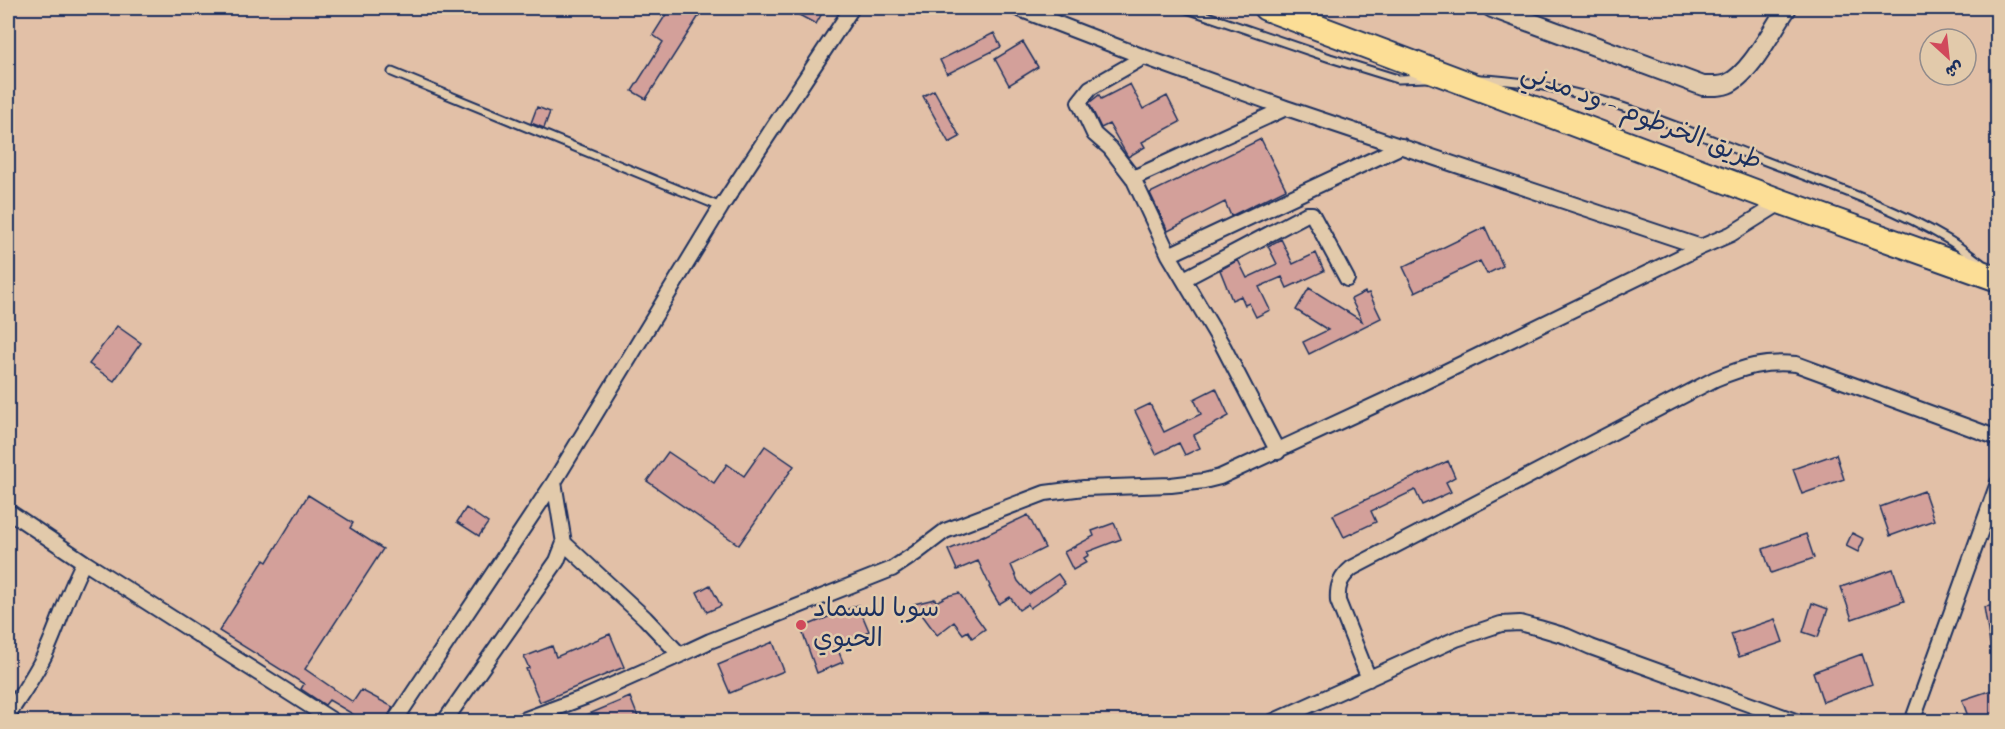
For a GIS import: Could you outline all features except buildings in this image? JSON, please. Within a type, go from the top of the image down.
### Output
[{"type":"highway","name":"طريق الخرطوم - ود مدني","points":[[1266,8],[1782,202],[1998,279]]},
{"type":"street","points":[[394,722],[554,482],[721,207],[852,8]]},
{"type":"street","points":[[1017,8],[1286,108],[1701,247]]},
{"type":"street","points":[[1492,8],[1704,86],[1715,87],[1728,83],[1741,75],[1786,8]]},
{"type":"street","points":[[1144,57],[1093,86],[1079,102],[1094,134],[1110,148],[1133,178],[1169,255],[1234,367],[1278,452]]},
{"type":"street","points":[[1133,178],[1286,108]]},
{"type":"street","points":[[1169,255],[1402,146]]},
{"type":"street","points":[[518,722],[607,688],[710,641],[892,568],[916,554],[945,531],[1033,497],[1084,488],[1171,485],[1204,482],[1220,477],[1278,452],[1731,234],[1782,202]]},
{"type":"street","points":[[1185,279],[1306,214],[1312,214],[1347,279]]},
{"type":"street","points":[[1369,679],[1338,601],[1337,589],[1342,576],[1352,568],[1732,372],[1774,362],[1796,364],[1998,438]]},
{"type":"street","points":[[444,722],[557,561],[564,543],[554,482]]},
{"type":"street","points":[[1912,722],[1998,483]]},
{"type":"street","points":[[8,511],[335,722]]},
{"type":"street","points":[[564,543],[645,618],[680,655]]},
{"type":"street","points":[[8,715],[45,655],[74,580],[84,562]]},
{"type":"street","points":[[1272,722],[1474,632],[1501,624],[1520,623],[1566,636],[1798,722]]},
{"type":"lane","points":[[1184,8],[1398,79],[1514,80],[1567,91],[1640,113],[1898,214],[1948,239],[1998,274]]},
{"type":"lane","points":[[392,72],[721,207]]},
{"type":"place","name":"سوبا للسماد الحيوي","points":[[801,625]]}]
